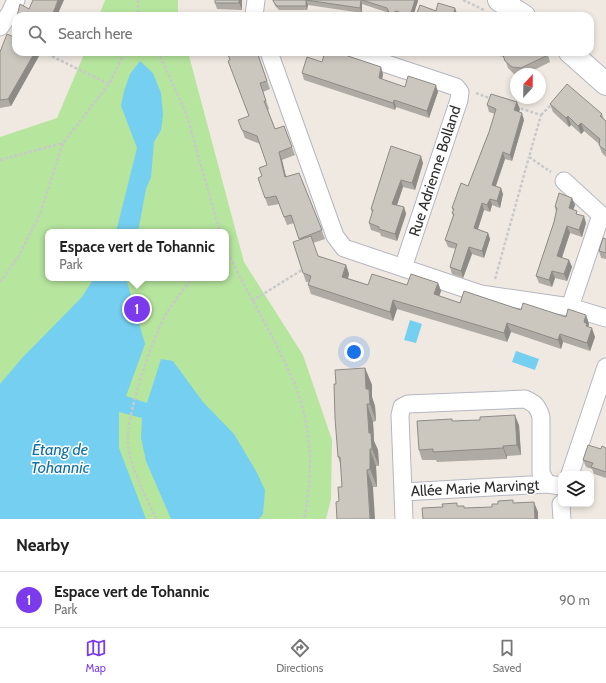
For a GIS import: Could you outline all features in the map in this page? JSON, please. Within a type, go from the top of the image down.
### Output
[{"type":"main road","points":[[494,6],[512,12]]},
{"type":"main road","points":[[574,56],[606,84]]},
{"type":"street","points":[[0,27],[10,13],[16,0]]},
{"type":"street","points":[[254,12],[256,0]]},
{"type":"street","points":[[270,56],[338,242],[350,251],[486,295],[570,307],[606,318]]},
{"type":"street","name":"Rue Adrienne Bolland","points":[[363,56],[456,87],[460,92],[459,100],[402,268]]},
{"type":"street","points":[[564,180],[602,215],[570,307]]},
{"type":"street","points":[[571,471],[606,367]]},
{"type":"street","name":"Allée Marie Marvingt","points":[[404,519],[400,415],[402,407],[408,404],[525,399],[534,402],[539,409],[541,416],[541,473],[554,485]]},
{"type":"street","name":"Allée Marie Marvingt","points":[[403,492],[554,485]]},
{"type":"street","points":[[561,507],[562,519]]},
{"type":"path","points":[[138,0],[138,12]]},
{"type":"path","points":[[463,0],[494,6]]},
{"type":"path","points":[[51,56],[109,84]]},
{"type":"path","points":[[0,282],[18,257],[40,214],[63,143],[109,84],[123,56]]},
{"type":"path","points":[[160,56],[186,113],[219,229]]},
{"type":"path","points":[[460,92],[477,93],[498,101]]},
{"type":"path","points":[[493,284],[541,115],[556,99]]},
{"type":"path","points":[[513,106],[541,115]]},
{"type":"path","points":[[0,160],[63,143]]},
{"type":"path","points":[[529,157],[564,180]]},
{"type":"path","points":[[229,254],[292,376],[299,395],[308,437],[311,478],[304,519]]},
{"type":"path","points":[[252,301],[309,266]]},
{"type":"path","points":[[156,519],[136,473],[128,446],[128,424],[151,350],[164,317],[190,281]]},
{"type":"green space","points":[[105,0],[178,0],[178,12],[100,12]]},
{"type":"green space","points":[[83,56],[189,56],[244,262],[303,355],[332,440],[331,499],[326,519],[0,519],[0,137],[57,118]]},
{"type":"water","points":[[140,61],[153,73],[161,93],[163,115],[161,130],[154,142],[151,177],[146,189],[139,229],[117,229],[137,148],[121,106],[130,74]]},
{"type":"water","name":"Étang de Tohannic","points":[[92,281],[127,281],[145,344],[126,396],[147,403],[161,359],[173,361],[203,402],[234,434],[256,471],[265,490],[263,514],[259,519],[171,519],[146,461],[141,438],[142,418],[119,412],[119,448],[146,519],[0,519],[0,384],[23,357],[82,297]]},
{"type":"water","points":[[410,320],[422,324],[416,343],[404,340]]},
{"type":"water","points":[[516,351],[539,359],[535,370],[512,362]]},
{"type":"building","points":[[33,0],[58,0],[54,12],[18,12],[20,4],[29,9]]},
{"type":"building","points":[[215,0],[239,0],[239,3],[215,3]]},
{"type":"building","points":[[273,0],[306,0],[306,6],[277,6]]},
{"type":"building","points":[[306,0],[361,0],[360,8]]},
{"type":"building","points":[[362,0],[415,0],[411,12],[389,12],[387,8]]},
{"type":"building","points":[[438,3],[455,8],[454,12],[417,12],[420,5],[436,11]]},
{"type":"building","points":[[7,34],[12,36],[12,56],[33,56],[8,99],[0,100],[0,52]]},
{"type":"building","points":[[228,56],[258,56],[267,81],[260,83],[266,101],[264,101],[275,129],[284,126],[292,147],[279,152],[285,177],[299,173],[322,230],[299,239],[291,215],[284,217],[276,196],[265,198],[258,178],[262,176],[259,168],[267,165],[257,136],[242,130],[238,120],[249,116],[228,61],[230,60]]},
{"type":"building","points":[[324,56],[348,56],[381,67],[379,78],[405,87],[408,76],[436,85],[427,111],[394,100],[393,103],[302,73],[307,57],[322,62]]},
{"type":"building","points":[[503,56],[546,56],[521,68],[512,67],[505,61]]},
{"type":"building","points":[[567,84],[602,114],[600,116],[606,121],[606,151],[599,145],[600,139],[581,123],[578,126],[568,116],[566,118],[550,104]]},
{"type":"building","points":[[491,94],[510,100],[510,104],[516,104],[514,110],[522,113],[510,155],[503,152],[492,185],[501,188],[497,201],[490,199],[487,205],[482,203],[474,228],[488,233],[482,251],[469,247],[461,271],[450,267],[457,244],[445,240],[454,214],[452,213],[454,209],[452,208],[461,183],[468,186],[489,132],[496,109],[487,105]]},
{"type":"building","points":[[391,146],[421,156],[412,183],[401,180],[392,204],[404,207],[395,234],[379,229],[379,227],[369,223],[373,210],[371,209]]},
{"type":"building","points":[[559,193],[572,198],[569,208],[577,211],[576,214],[584,216],[579,230],[567,226],[557,256],[569,260],[564,274],[552,271],[549,280],[536,276],[554,222],[557,208],[555,207]]},
{"type":"building","points":[[311,236],[318,256],[346,265],[342,277],[368,285],[372,274],[407,285],[411,274],[438,283],[434,294],[460,303],[464,291],[521,310],[523,303],[566,317],[568,309],[586,315],[584,322],[587,324],[586,326],[592,328],[587,343],[560,334],[558,340],[507,323],[504,333],[393,300],[390,312],[308,285],[311,276],[303,273],[293,242]]},
{"type":"building","points":[[603,238],[606,239],[606,253],[599,251]]},
{"type":"building","points":[[365,368],[366,389],[369,389],[370,404],[367,404],[369,433],[371,433],[372,449],[370,449],[370,469],[367,470],[370,519],[337,519],[336,502],[339,501],[338,487],[342,487],[335,418],[335,370]]},
{"type":"building","points":[[515,415],[517,445],[503,446],[503,448],[433,452],[433,449],[419,450],[417,421],[452,419],[452,421],[480,420],[480,417]]},
{"type":"building","points":[[588,445],[601,449],[602,446],[606,448],[606,472],[591,467],[593,463],[583,460]]},
{"type":"building","points":[[513,500],[513,503],[534,502],[535,519],[423,519],[422,508],[443,507],[442,504],[457,503],[457,506],[464,506],[464,508],[492,507],[492,504],[498,504],[498,501]]},
{"type":"place","name":"Espace vert de Tohannic","points":[[137,309]]}]
